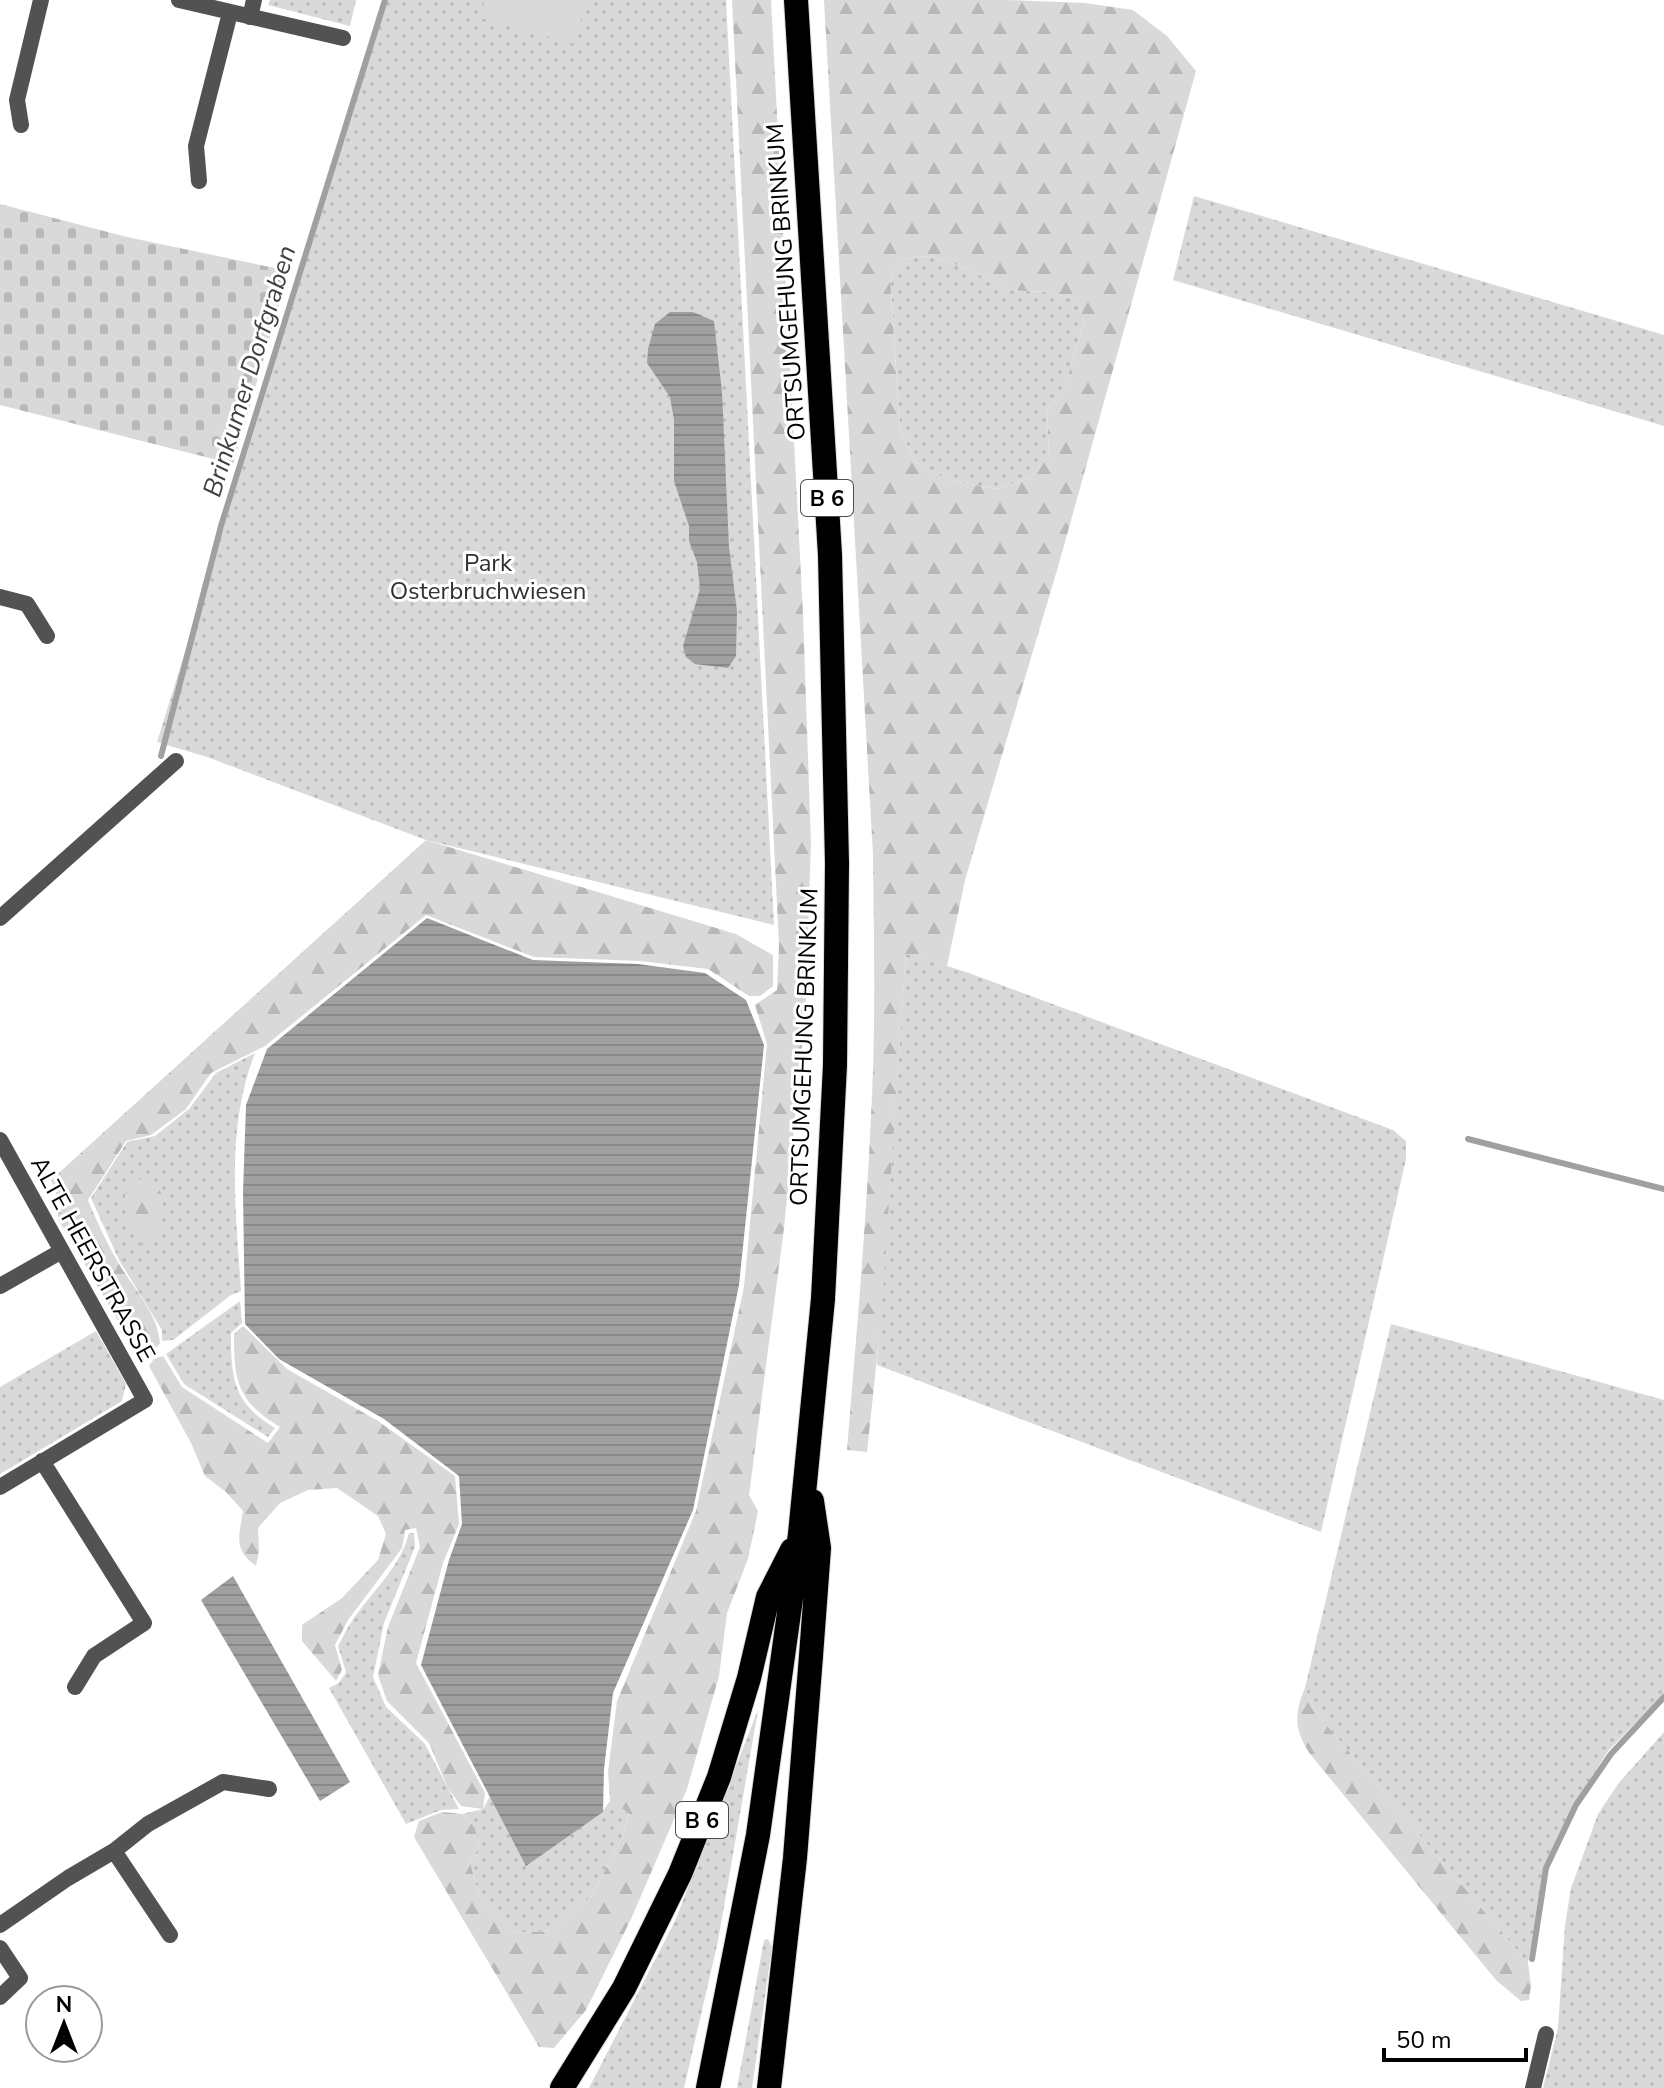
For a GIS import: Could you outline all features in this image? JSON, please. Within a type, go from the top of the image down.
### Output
[{"type":"highway","name":"ORTSUMGEHUNG BRINKUM","points":[[708,2088],[758,1835],[800,1534],[823,1299],[830,1184],[837,1010],[837,849],[830,555],[796,0]]},
{"type":"highway","name":"B 6","points":[[769,2088],[795,1858],[819,1548],[808,1468]]},
{"type":"highway","name":"B 6","points":[[562,2088],[624,1988],[680,1874],[730,1741],[768,1597],[800,1534]]},
{"type":"street","points":[[21,125],[17,100],[41,0]]},
{"type":"street","points":[[179,0],[343,38]]},
{"type":"street","points":[[250,17],[254,0]]},
{"type":"street","points":[[199,181],[196,146],[230,13]]},
{"type":"street","points":[[0,597],[27,604],[47,636]]},
{"type":"street","points":[[0,918],[176,761]]},
{"type":"street","name":"ALTE HEERSTRASSE","points":[[0,1140],[145,1400],[42,1461]]},
{"type":"street","points":[[0,1286],[60,1252]]},
{"type":"street","points":[[0,1487],[42,1461],[144,1623],[94,1656],[75,1687]]},
{"type":"street","points":[[0,1925],[114,1851],[148,1824],[223,1782],[269,1789]]},
{"type":"street","points":[[114,1851],[170,1935]]},
{"type":"street","points":[[0,1948],[20,1978],[0,1997]]},
{"type":"street","points":[[1533,2088],[1546,2034]]},
{"type":"green space","points":[[270,0],[356,0],[350,26],[268,5]]},
{"type":"green space","name":"Park Osterbruchwiesen","points":[[388,0],[726,0],[774,925],[426,840],[207,757],[157,742]]},
{"type":"green space","points":[[485,0],[586,0],[575,44],[480,18]]},
{"type":"green space","points":[[732,0],[771,0],[803,614],[811,843],[805,1019],[784,1228],[749,1495],[758,1511],[748,1559],[727,1613],[719,1676],[687,1789],[631,1919],[586,2010],[554,2048],[539,2047],[414,1837],[419,1821],[442,1812],[462,1814],[475,1828],[479,1847],[470,1862],[479,1896],[514,1933],[552,1931],[591,1897],[622,1838],[629,1813],[610,1801],[608,1772],[617,1701],[696,1511],[744,1287],[767,1044],[755,1005],[777,990],[779,945]]},
{"type":"green space","points":[[824,0],[1007,0],[1085,3],[1133,10],[1167,36],[1196,71],[1060,560],[965,880],[947,966],[906,954],[881,1320],[867,1452],[847,1450],[873,1083],[873,854]],"holes":[[[930,256],[966,268],[1008,290],[1047,292],[1078,300],[1084,321],[1065,386],[1047,410],[1049,457],[1031,477],[997,489],[948,480],[915,462],[900,429],[890,276],[903,259]]]},
{"type":"green space","points":[[1194,196],[1664,335],[1664,426],[1173,280]]},
{"type":"green space","points":[[0,204],[127,237],[289,271],[233,464],[0,405]]},
{"type":"green space","points":[[930,256],[966,268],[1008,290],[1047,292],[1078,300],[1084,321],[1065,386],[1047,410],[1049,457],[1031,477],[997,489],[948,480],[915,462],[900,429],[890,276],[903,259]]},
{"type":"green space","points":[[426,840],[736,934],[773,955],[773,986],[760,996],[749,996],[708,969],[640,961],[534,957],[426,915],[265,1046],[211,1073],[186,1109],[151,1135],[126,1141],[88,1200],[102,1233],[155,1322],[160,1343],[154,1350],[145,1353],[133,1346],[58,1219],[59,1202],[51,1180]]},
{"type":"green space","points":[[906,953],[969,973],[1393,1130],[1406,1141],[1406,1159],[1321,1532],[877,1365]]},
{"type":"green space","points":[[255,1053],[239,1111],[236,1141],[235,1201],[241,1291],[231,1295],[173,1340],[162,1341],[162,1330],[119,1260],[91,1198],[127,1142],[155,1136],[189,1109],[216,1073]]},
{"type":"green space","points":[[147,1177],[161,1193],[163,1213],[161,1228],[142,1245],[130,1227],[124,1207],[128,1188]]},
{"type":"green space","points":[[240,1301],[242,1323],[231,1333],[234,1376],[237,1388],[250,1409],[275,1428],[268,1437],[184,1384],[166,1354]]},
{"type":"green space","points":[[1391,1324],[1664,1400],[1664,1694],[1608,1751],[1575,1804],[1544,1866],[1528,1963],[1317,1714],[1305,1688]]},
{"type":"green space","points":[[243,1326],[287,1369],[378,1421],[455,1476],[459,1524],[443,1563],[416,1663],[485,1793],[483,1809],[461,1806],[448,1788],[429,1743],[387,1701],[378,1675],[388,1627],[420,1547],[416,1528],[405,1530],[402,1548],[348,1620],[335,1645],[342,1670],[336,1681],[302,1641],[302,1625],[342,1598],[378,1560],[386,1534],[378,1516],[337,1488],[308,1490],[280,1503],[258,1528],[256,1566],[244,1554],[239,1542],[243,1511],[226,1492],[205,1476],[191,1443],[149,1366],[154,1359],[163,1356],[182,1387],[268,1443],[280,1427],[247,1399],[237,1377],[234,1334]]},
{"type":"green space","points":[[96,1331],[126,1384],[122,1401],[0,1474],[0,1387]]},
{"type":"green space","points":[[409,1533],[414,1533],[415,1547],[384,1623],[373,1677],[386,1707],[425,1744],[459,1809],[441,1810],[406,1824],[329,1688],[339,1683],[346,1672],[338,1646],[352,1621],[393,1568]]},
{"type":"green space","points":[[1305,1688],[1317,1714],[1528,1963],[1531,1985],[1529,2000],[1521,2001],[1496,1980],[1310,1754],[1297,1722]]},
{"type":"green space","points":[[758,1710],[718,1941],[684,2088],[589,2088],[675,1921]]},
{"type":"green space","points":[[1664,1732],[1664,2088],[1543,2088],[1558,2028],[1565,1925],[1571,1888],[1598,1814],[1618,1784]]},
{"type":"green space","points":[[490,1796],[527,1865],[602,1812],[610,1801],[629,1812],[622,1838],[591,1897],[552,1931],[514,1933],[479,1896],[470,1862],[479,1847],[475,1828],[462,1814],[483,1809]]},
{"type":"green space","points":[[768,1939],[772,1947],[752,2088],[737,2088],[764,1940]]},
{"type":"shaded area","points":[[670,312],[693,312],[714,321],[722,392],[729,547],[737,611],[736,656],[728,668],[695,664],[686,657],[683,646],[700,589],[697,562],[674,481],[674,420],[670,397],[647,363],[655,324]]},
{"type":"shaded area","points":[[427,918],[533,960],[638,964],[705,973],[746,1000],[764,1045],[739,1285],[693,1510],[613,1693],[604,1769],[603,1812],[526,1866],[421,1665],[449,1560],[462,1524],[459,1476],[384,1419],[279,1359],[245,1324],[243,1192],[246,1105],[267,1049]]},
{"type":"shaded area","points":[[233,1576],[350,1782],[320,1801],[201,1600]]},
{"type":"waterway","name":"Brinkumer Dorfgraben","points":[[161,756],[221,526],[385,0]]},
{"type":"waterway","points":[[1468,1139],[1664,1189]]},
{"type":"waterway","points":[[1532,1959],[1546,1868],[1576,1805],[1611,1754],[1664,1697]]}]
